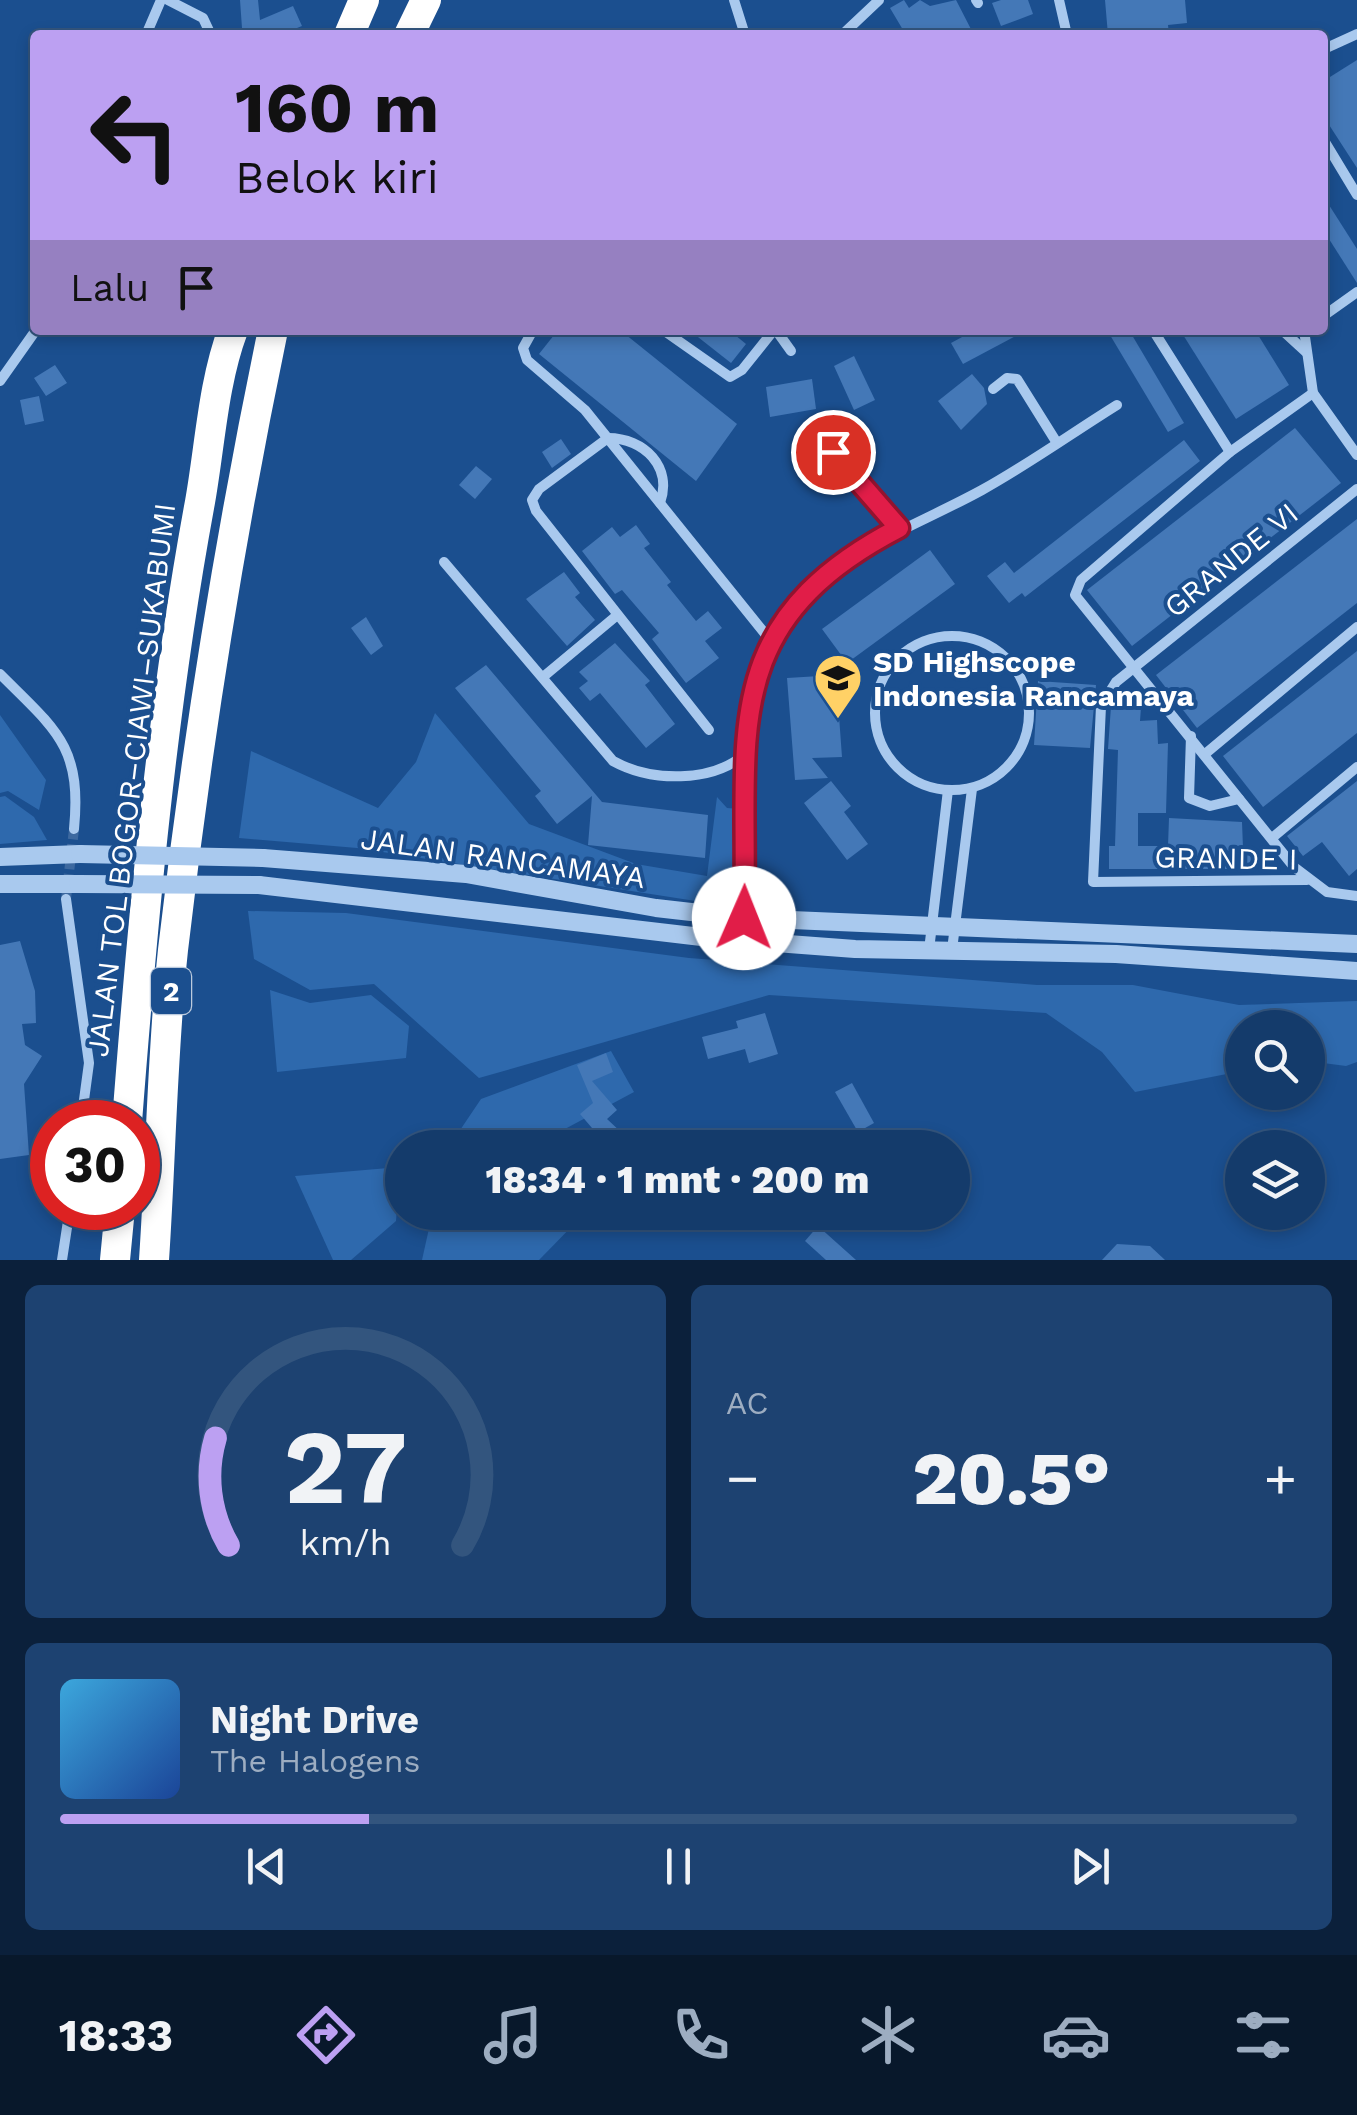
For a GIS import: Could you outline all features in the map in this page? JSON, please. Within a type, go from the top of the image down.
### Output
[{"type":"highway","points":[[351,30],[364,0]]},
{"type":"highway","points":[[411,30],[426,0]]},
{"type":"highway","name":"JALAN TOL BOGOR–CIAWI–SUKABUMI","points":[[128,1100],[140,953],[168,713],[195,526],[233,335]]},
{"type":"highway","name":"JALAN TOL BOGOR–CIAWI–SUKABUMI","points":[[154,1260],[173,954],[202,724],[229,542],[272,335]]},
{"type":"highway","points":[[115,1260],[118,1230]]},
{"type":"street","points":[[148,30],[161,0]]},
{"type":"street","points":[[168,0],[203,18],[209,30]]},
{"type":"street","points":[[734,0],[743,30]]},
{"type":"street","points":[[847,30],[879,0]]},
{"type":"street","points":[[1058,0],[1066,30]]},
{"type":"street","points":[[1328,47],[1357,34]]},
{"type":"street","points":[[1328,147],[1357,195]]},
{"type":"street","points":[[1328,313],[1357,292]]},
{"type":"street","points":[[0,381],[32,335]]},
{"type":"street","points":[[531,335],[523,348],[527,360],[576,401],[770,640]]},
{"type":"street","points":[[670,335],[730,377],[742,370],[771,335]]},
{"type":"street","points":[[779,335],[791,351]]},
{"type":"street","points":[[1156,335],[1230,452]]},
{"type":"street","points":[[1285,335],[1306,352]]},
{"type":"street","points":[[1290,342],[1299,335]]},
{"type":"street","points":[[1305,335],[1313,393],[1357,456]]},
{"type":"street","points":[[993,390],[1007,378],[1017,379],[1057,442]]},
{"type":"street","points":[[1307,880],[1079,602],[1076,584],[1230,452],[1313,393]]},
{"type":"street","points":[[744,918],[745,754],[752,684],[770,640],[810,586],[860,549],[984,489],[1117,405]]},
{"type":"street","points":[[811,427],[899,528]]},
{"type":"street","points":[[660,504],[665,482],[652,457],[628,440],[608,438],[539,490],[532,506],[615,617],[708,730]]},
{"type":"street","name":"GRANDE VI","points":[[1092,882],[1101,706],[1116,682],[1137,670],[1357,490]]},
{"type":"street","points":[[444,562],[593,741],[622,766],[672,775],[706,774],[726,768],[745,754]]},
{"type":"street","points":[[543,677],[615,617]]},
{"type":"street","points":[[1205,754],[1357,627]]},
{"type":"street","points":[[957,636],[981,641],[1002,653],[1018,672],[1028,694],[1030,719],[1025,743],[1012,764],[972,788],[948,790],[926,787],[904,775],[887,757],[877,735],[874,710],[879,686],[891,665],[921,643],[957,636]]},
{"type":"street","points":[[0,674],[68,750],[78,786],[74,829]]},
{"type":"street","points":[[1192,736],[1190,798],[1210,806],[1239,799]]},
{"type":"street","points":[[1272,838],[1357,767]]},
{"type":"street","points":[[952,950],[972,788]]},
{"type":"street","points":[[928,950],[948,790]]},
{"type":"street","name":"JALAN RANCAMAYA","points":[[0,857],[80,854],[263,858],[448,872],[656,908],[744,918],[1357,944]]},
{"type":"street","name":"GRANDE I","points":[[1092,882],[1307,880],[1327,892],[1357,896]]},
{"type":"street","name":"JALAN RANCAMAYA","points":[[0,884],[72,892],[259,885],[535,915],[666,934],[928,950],[1116,954],[1357,971]]},
{"type":"street","points":[[72,892],[89,1063],[85,1100]]},
{"type":"street","points":[[62,1260],[67,1230]]},
{"type":"shaded area","points":[[435,713],[529,824],[636,864],[707,876],[717,797],[727,808],[739,809],[734,907],[357,848],[239,838],[251,751],[378,808],[416,762]]},
{"type":"shaded area","points":[[0,715],[46,780],[39,810],[8,791],[0,793]]},
{"type":"shaded area","points":[[5,796],[34,817],[47,840],[0,844],[0,797]]},
{"type":"shaded area","points":[[248,911],[346,913],[689,958],[1037,985],[1133,985],[1239,1005],[1357,1001],[1357,1062],[1346,1066],[1325,1063],[1325,1010],[1225,1010],[1225,1074],[1135,1092],[1102,1052],[1046,1013],[769,995],[479,1078],[374,984],[310,990],[254,959]]},
{"type":"shaded area","points":[[270,990],[310,1003],[371,995],[409,1026],[406,1058],[277,1072]]},
{"type":"shaded area","points":[[611,1051],[634,1092],[563,1130],[460,1130],[481,1099]]},
{"type":"shaded area","points":[[385,1168],[386,1230],[351,1260],[333,1260],[295,1176]]},
{"type":"shaded area","points":[[429,1230],[568,1230],[539,1260],[422,1260]]},
{"type":"building","points":[[240,0],[258,0],[260,20],[293,6],[302,26],[298,30],[237,30],[242,28]]},
{"type":"building","points":[[904,0],[909,8],[920,0],[930,6],[956,0],[971,30],[903,30],[890,8]]},
{"type":"building","points":[[1028,0],[1033,14],[1001,26],[992,3]]},
{"type":"building","points":[[1105,0],[1185,0],[1187,23],[1168,25],[1168,30],[1108,30]]},
{"type":"building","points":[[1357,60],[1357,168],[1328,123],[1328,78]]},
{"type":"building","points":[[1328,203],[1357,249],[1357,283],[1328,237]]},
{"type":"building","points":[[554,335],[626,335],[737,424],[696,481],[539,354]]},
{"type":"building","points":[[695,335],[735,335],[746,344],[731,363]]},
{"type":"building","points":[[966,335],[1018,335],[963,364],[951,343]]},
{"type":"building","points":[[1110,335],[1132,335],[1184,423],[1168,432]]},
{"type":"building","points":[[1183,335],[1258,335],[1289,385],[1236,419]]},
{"type":"building","points":[[854,356],[875,400],[854,410],[834,366]]},
{"type":"building","points":[[55,365],[67,383],[46,396],[34,378]]},
{"type":"building","points":[[972,374],[984,388],[987,404],[961,430],[938,401]]},
{"type":"building","points":[[812,379],[816,409],[770,417],[766,387]]},
{"type":"building","points":[[39,396],[44,421],[25,425],[20,400]]},
{"type":"building","points":[[1295,428],[1341,483],[1132,646],[1087,590]]},
{"type":"building","points":[[561,439],[571,454],[552,468],[542,452]]},
{"type":"building","points":[[1184,440],[1200,461],[1025,597],[1022,593],[1009,603],[987,576],[1005,562],[1014,573]]},
{"type":"building","points":[[476,466],[492,479],[475,499],[459,485]]},
{"type":"building","points":[[1357,519],[1357,603],[1197,728],[1156,675]]},
{"type":"building","points":[[636,525],[650,544],[644,548],[671,582],[667,585],[696,621],[708,611],[722,628],[705,641],[719,658],[686,683],[652,639],[659,633],[622,590],[615,594],[582,551],[612,527],[620,537]]},
{"type":"building","points":[[930,550],[955,584],[847,663],[822,629]]},
{"type":"building","points":[[564,572],[580,593],[575,597],[595,620],[567,646],[526,599]]},
{"type":"building","points":[[366,617],[383,646],[371,655],[351,628]]},
{"type":"building","points":[[615,643],[650,681],[645,685],[675,724],[646,748],[600,693],[590,701],[579,688],[588,681],[579,672]]},
{"type":"building","points":[[1357,651],[1357,733],[1263,807],[1223,756]]},
{"type":"building","points":[[486,665],[602,802],[708,815],[705,858],[588,845],[592,796],[557,824],[535,796],[541,791],[455,688]]},
{"type":"building","points":[[836,675],[842,757],[812,758],[828,778],[795,780],[787,678]]},
{"type":"building","points":[[1038,681],[1096,685],[1090,748],[1034,745]]},
{"type":"building","points":[[1111,706],[1141,707],[1140,721],[1157,720],[1158,744],[1168,743],[1166,813],[1138,813],[1138,846],[1168,846],[1169,818],[1242,822],[1243,848],[1253,847],[1255,869],[1109,869],[1109,846],[1115,846],[1118,750],[1108,749]]},
{"type":"building","points":[[831,781],[851,806],[844,812],[868,844],[847,860],[804,803]]},
{"type":"building","points":[[1357,781],[1357,869],[1349,876],[1322,842],[1303,856],[1287,836]]},
{"type":"building","points":[[20,941],[35,991],[36,1023],[22,1024],[25,1045],[42,1056],[24,1084],[29,1155],[0,1159],[0,945]]},
{"type":"building","points":[[765,1013],[778,1054],[749,1063],[745,1049],[708,1059],[702,1037],[738,1028],[736,1021]]},
{"type":"building","points":[[606,1053],[613,1072],[592,1081],[617,1110],[607,1119],[619,1130],[594,1130],[580,1114],[593,1103],[577,1065]]},
{"type":"building","points":[[852,1083],[874,1123],[857,1130],[835,1092]]},
{"type":"building","points":[[815,1230],[822,1230],[856,1260],[826,1260],[805,1241]]},
{"type":"building","points":[[1117,1244],[1150,1246],[1165,1260],[1102,1260]]},
{"type":"tunnel","points":[[66,899],[74,829]]},
{"type":"place","name":"SD Highscope Indonesia Rancamaya","points":[[838,720]]},
{"type":"route","points":[[744,918],[747,720],[752,684],[761,658],[796,601],[810,586],[860,549],[899,528],[833,452]]}]
